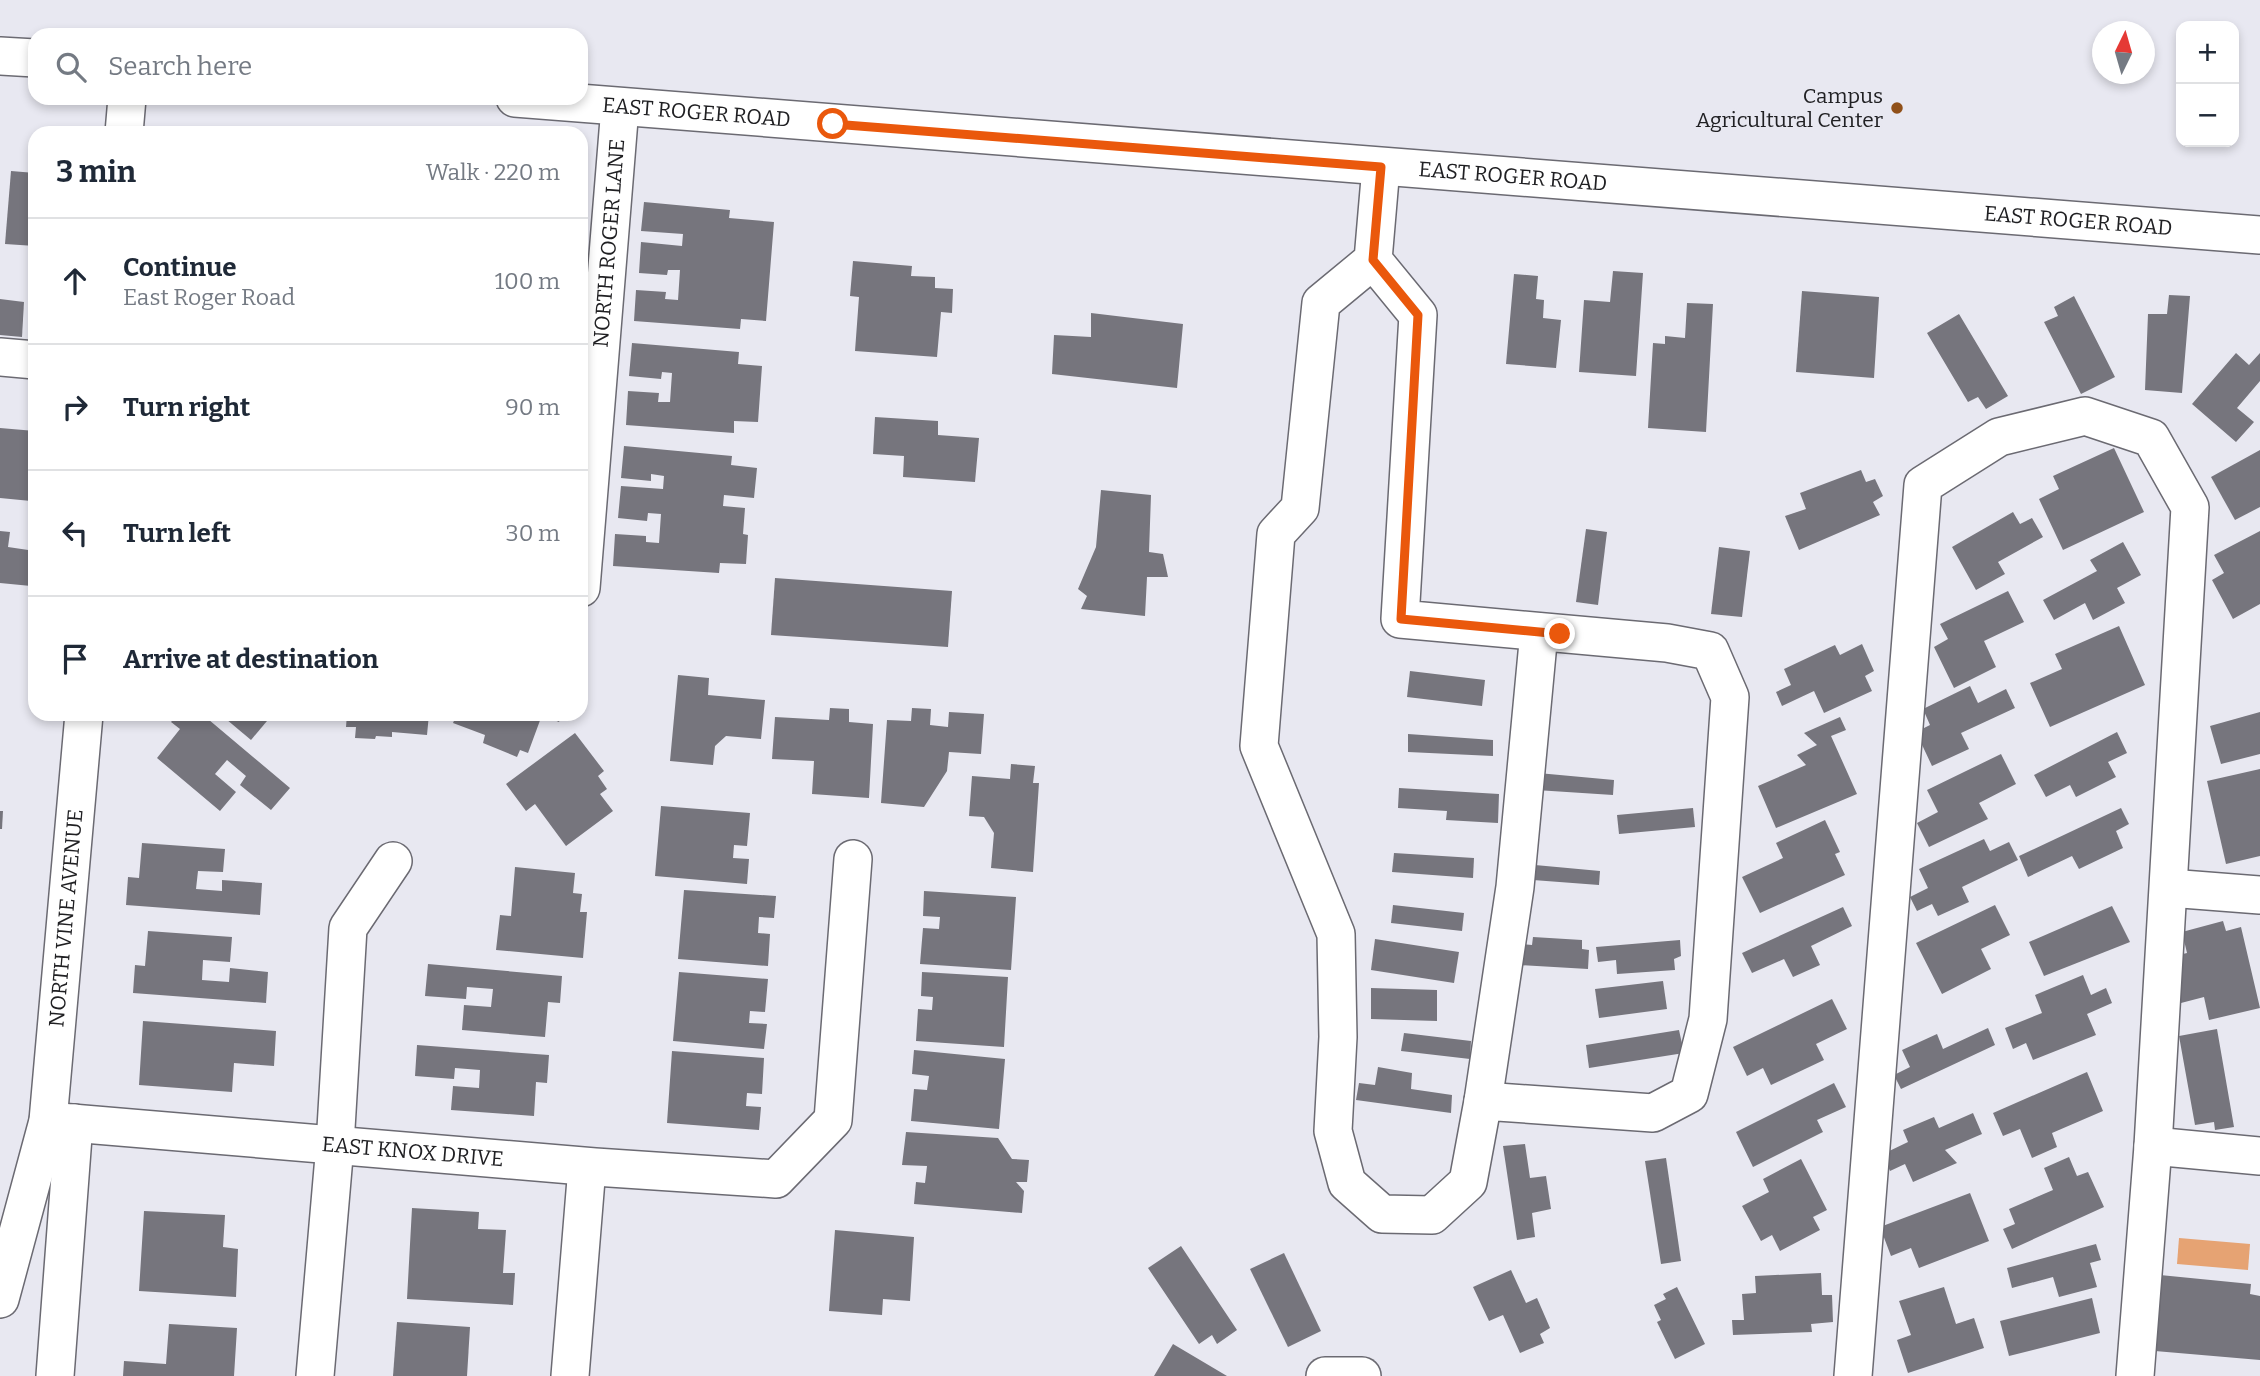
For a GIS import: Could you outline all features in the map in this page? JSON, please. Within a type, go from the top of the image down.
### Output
[{"type":"street","points":[[0,56],[28,58]]},
{"type":"street","name":"EAST ROGER ROAD","points":[[588,104],[2260,235]]},
{"type":"street","points":[[125,126],[126,105]]},
{"type":"street","name":"NORTH ROGER LANE","points":[[588,513],[620,107]]},
{"type":"street","points":[[1381,167],[1373,260],[1418,315],[1401,619],[1667,643],[1710,651],[1730,697],[1708,1019],[1689,1094],[1653,1113],[1483,1101]]},
{"type":"street","points":[[1373,260],[1321,303],[1300,508],[1276,534],[1259,746],[1336,934],[1338,1037],[1333,1132],[1347,1183],[1382,1214],[1432,1215],[1468,1182],[1515,887],[1539,632]]},
{"type":"street","points":[[0,357],[28,359]]},
{"type":"street","points":[[1853,1376],[1923,485],[1999,437],[2085,416],[2151,438],[2190,507],[2153,1146],[2135,1376]]},
{"type":"street","name":"NORTH VINE AVENUE","points":[[61,1122],[85,721]]},
{"type":"street","name":"EAST KNOX DRIVE","points":[[61,1122],[587,1167],[776,1179],[833,1120],[853,859]]},
{"type":"street","points":[[315,1376],[335,1145],[348,928],[393,861]]},
{"type":"street","points":[[2169,888],[2260,895]]},
{"type":"street","points":[[0,1299],[61,1122]]},
{"type":"street","points":[[55,1376],[61,1122]]},
{"type":"street","points":[[2153,1146],[2260,1156]]},
{"type":"street","points":[[570,1376],[587,1167]]},
{"type":"street","points":[[1325,1376],[1362,1376]]},
{"type":"shaded area","points":[[2179,1238],[2250,1244],[2248,1270],[2177,1264]]},
{"type":"building","points":[[11,171],[28,172],[28,246],[5,244]]},
{"type":"building","points":[[644,202],[730,210],[729,218],[774,222],[766,321],[741,319],[740,329],[634,321],[636,290],[666,292],[665,299],[678,300],[680,270],[668,270],[667,275],[639,273],[641,242],[682,246],[683,234],[641,231]]},
{"type":"building","points":[[853,261],[912,266],[911,276],[935,277],[935,288],[953,289],[952,313],[941,312],[937,357],[855,351],[859,297],[850,296]]},
{"type":"building","points":[[1613,271],[1643,273],[1636,376],[1579,372],[1584,300],[1610,302]]},
{"type":"building","points":[[1514,274],[1538,276],[1536,299],[1544,300],[1543,318],[1561,320],[1556,368],[1506,364]]},
{"type":"building","points":[[1802,291],[1879,297],[1874,378],[1796,372]]},
{"type":"building","points":[[2169,295],[2190,296],[2182,393],[2145,390],[2148,314],[2167,314]]},
{"type":"building","points":[[2074,296],[2115,377],[2081,394],[2044,322],[2058,316],[2054,307]]},
{"type":"building","points":[[0,299],[24,302],[22,337],[0,335]]},
{"type":"building","points":[[1687,303],[1713,304],[1706,432],[1648,428],[1653,343],[1665,344],[1665,336],[1685,338]]},
{"type":"building","points":[[1091,313],[1183,324],[1177,388],[1052,374],[1054,335],[1091,337]]},
{"type":"building","points":[[1959,314],[2008,396],[1986,409],[1978,397],[1968,402],[1927,333]]},
{"type":"building","points":[[632,343],[739,352],[738,364],[762,366],[758,422],[734,421],[734,433],[626,425],[628,391],[659,393],[658,402],[670,402],[672,373],[662,372],[661,379],[629,376]]},
{"type":"building","points":[[2236,353],[2249,365],[2260,353],[2260,381],[2237,408],[2254,422],[2236,442],[2192,404]]},
{"type":"building","points":[[875,417],[938,421],[938,435],[979,438],[975,482],[903,477],[904,456],[873,454]]},
{"type":"building","points":[[0,428],[28,430],[28,501],[0,498]]},
{"type":"building","points":[[624,446],[732,456],[731,465],[757,468],[754,498],[724,495],[723,506],[745,508],[743,534],[748,535],[746,564],[720,563],[719,573],[613,566],[615,534],[646,536],[646,542],[659,543],[661,514],[648,513],[647,521],[618,518],[621,486],[663,489],[664,476],[651,474],[651,481],[621,478]]},
{"type":"building","points":[[2114,448],[2144,512],[2063,550],[2039,499],[2059,489],[2053,476]]},
{"type":"building","points":[[2260,450],[2260,507],[2235,520],[2211,477]]},
{"type":"building","points":[[1861,470],[1866,482],[1875,479],[1883,496],[1873,502],[1880,515],[1799,550],[1785,516],[1806,509],[1800,493]]},
{"type":"building","points":[[1101,490],[1151,495],[1149,552],[1163,554],[1168,577],[1147,577],[1145,616],[1081,609],[1087,596],[1078,589],[1096,547]]},
{"type":"building","points":[[2013,512],[2020,524],[2032,518],[2043,537],[1998,562],[2005,574],[1976,590],[1952,547]]},
{"type":"building","points":[[1586,529],[1607,532],[1598,605],[1576,602]]},
{"type":"building","points":[[0,531],[10,532],[8,547],[28,550],[28,586],[0,583]]},
{"type":"building","points":[[2260,531],[2260,604],[2233,619],[2212,580],[2224,573],[2214,555]]},
{"type":"building","points":[[2123,542],[2141,575],[2117,588],[2125,603],[2093,620],[2085,603],[2054,620],[2043,600],[2097,571],[2090,560]]},
{"type":"building","points":[[1719,547],[1750,551],[1742,617],[1711,614]]},
{"type":"building","points":[[775,578],[952,591],[948,647],[771,635]]},
{"type":"building","points":[[2008,591],[2024,622],[1984,641],[1996,667],[1954,688],[1934,647],[1948,639],[1940,624]]},
{"type":"building","points":[[2119,626],[2145,685],[2050,727],[2030,683],[2062,669],[2055,654]]},
{"type":"building","points":[[1862,644],[1874,671],[1865,676],[1872,691],[1824,713],[1814,691],[1782,706],[1776,692],[1791,685],[1784,669],[1835,645],[1840,655]]},
{"type":"building","points":[[1410,671],[1485,680],[1482,706],[1407,697]]},
{"type":"building","points":[[678,675],[709,678],[708,695],[765,700],[761,739],[726,736],[715,746],[713,765],[670,761]]},
{"type":"building","points":[[1970,686],[1978,703],[2006,689],[2015,708],[1961,733],[1969,749],[1932,766],[1916,732],[1930,725],[1923,709]]},
{"type":"building","points":[[830,708],[849,709],[849,722],[873,724],[869,798],[812,794],[814,761],[772,759],[775,717],[829,720]]},
{"type":"building","points":[[912,708],[931,709],[930,725],[948,727],[949,712],[984,714],[981,754],[949,752],[947,771],[924,807],[881,803],[887,720],[911,721]]},
{"type":"building","points":[[2260,712],[2260,754],[2221,764],[2210,726]]},
{"type":"building","points":[[1840,717],[1846,730],[1831,736],[1857,794],[1776,828],[1758,786],[1806,765],[1797,755],[1817,745],[1804,733]]},
{"type":"building","points":[[210,721],[290,788],[271,810],[240,785],[246,776],[227,760],[215,774],[236,792],[220,811],[157,758],[180,729],[171,722]]},
{"type":"building","points":[[228,721],[267,721],[251,740]]},
{"type":"building","points":[[346,721],[428,721],[427,735],[392,732],[392,737],[376,736],[375,739],[355,738],[356,727],[346,727]]},
{"type":"building","points":[[540,721],[528,753],[520,750],[517,757],[483,743],[485,735],[453,723]]},
{"type":"building","points":[[2117,732],[2127,753],[2108,762],[2116,777],[2076,797],[2070,785],[2046,797],[2034,775]]},
{"type":"building","points":[[575,733],[604,771],[598,776],[607,789],[600,794],[613,811],[566,846],[535,804],[526,811],[506,784]]},
{"type":"building","points":[[1408,734],[1493,740],[1493,756],[1408,752]]},
{"type":"building","points":[[2001,754],[2016,784],[1979,803],[1988,819],[1929,847],[1917,823],[1938,812],[1927,790]]},
{"type":"building","points":[[1011,764],[1035,766],[1033,783],[1039,783],[1033,872],[991,868],[994,833],[984,817],[969,816],[972,776],[1010,779]]},
{"type":"building","points":[[2260,769],[2260,856],[2226,864],[2207,781]]},
{"type":"building","points":[[1538,773],[1614,780],[1613,795],[1536,790]]},
{"type":"building","points":[[1399,788],[1499,794],[1498,823],[1446,820],[1447,811],[1398,808]]},
{"type":"building","points":[[661,806],[750,813],[747,846],[734,845],[733,858],[749,859],[747,884],[655,876]]},
{"type":"building","points":[[1693,808],[1695,827],[1619,834],[1617,815]]},
{"type":"building","points":[[2121,808],[2129,824],[2116,831],[2123,848],[2079,869],[2072,856],[2028,877],[2019,856]]},
{"type":"building","points":[[0,811],[3,811],[2,829],[0,829]]},
{"type":"building","points":[[1825,820],[1840,852],[1835,854],[1845,875],[1760,913],[1742,877],[1783,858],[1776,843]]},
{"type":"building","points":[[1984,839],[1990,851],[2009,842],[2018,860],[1962,887],[1969,902],[1938,916],[1932,904],[1917,911],[1910,897],[1928,888],[1919,869]]},
{"type":"building","points":[[142,843],[225,849],[223,872],[198,871],[196,889],[222,891],[222,880],[262,883],[260,915],[126,905],[128,877],[139,878]]},
{"type":"building","points":[[1394,853],[1474,858],[1473,878],[1392,872]]},
{"type":"building","points":[[1535,865],[1600,871],[1599,885],[1533,880]]},
{"type":"building","points":[[515,867],[575,873],[573,893],[582,894],[580,912],[587,912],[583,958],[496,950],[500,915],[511,916]]},
{"type":"building","points":[[684,890],[776,896],[774,918],[759,917],[758,933],[770,934],[768,966],[678,959]]},
{"type":"building","points":[[924,891],[1016,897],[1011,970],[920,964],[923,928],[939,929],[940,917],[923,916]]},
{"type":"building","points":[[1393,905],[1464,913],[1462,931],[1391,923]]},
{"type":"building","points":[[1995,905],[2010,935],[1981,949],[1991,969],[1942,994],[1916,943]]},
{"type":"building","points":[[2112,906],[2130,942],[2044,976],[2029,942]]},
{"type":"building","points":[[1843,907],[1852,926],[1811,946],[1820,965],[1793,977],[1784,959],[1752,973],[1742,953]]},
{"type":"building","points":[[2223,921],[2226,931],[2241,927],[2260,1008],[2209,1020],[2204,997],[2181,1003],[2170,957],[2187,953],[2182,932]]},
{"type":"building","points":[[148,931],[232,937],[230,962],[203,960],[202,980],[229,982],[230,968],[268,972],[266,1003],[133,993],[135,965],[145,966]]},
{"type":"building","points":[[1533,937],[1582,940],[1582,949],[1589,950],[1588,969],[1519,965],[1521,944],[1532,945]]},
{"type":"building","points":[[1375,939],[1459,952],[1454,983],[1371,970]]},
{"type":"building","points":[[1680,940],[1681,956],[1674,959],[1675,970],[1617,974],[1616,960],[1598,962],[1596,947]]},
{"type":"building","points":[[428,964],[562,976],[560,1003],[548,1002],[545,1037],[462,1030],[464,1005],[491,1007],[493,989],[467,987],[466,999],[425,996]]},
{"type":"building","points":[[679,972],[768,979],[765,1012],[750,1011],[749,1023],[767,1024],[764,1049],[673,1041]]},
{"type":"building","points":[[922,972],[1008,977],[1004,1047],[916,1041],[918,1009],[932,1010],[933,997],[921,996]]},
{"type":"building","points":[[2083,975],[2091,995],[2106,988],[2112,1003],[2087,1014],[2096,1035],[2033,1060],[2026,1043],[2013,1049],[2005,1028],[2042,1013],[2035,995]]},
{"type":"building","points":[[1663,981],[1667,1009],[1599,1018],[1595,989]]},
{"type":"building","points":[[1371,988],[1437,990],[1437,1021],[1371,1019]]},
{"type":"building","points":[[1832,999],[1847,1029],[1816,1044],[1824,1060],[1771,1085],[1763,1068],[1747,1076],[1733,1047]]},
{"type":"building","points":[[143,1021],[276,1031],[274,1066],[234,1063],[232,1092],[139,1085]]},
{"type":"building","points":[[1988,1028],[1995,1045],[1901,1089],[1894,1075],[1910,1067],[1902,1050],[1937,1034],[1943,1049]]},
{"type":"building","points":[[2217,1029],[2234,1127],[2215,1130],[2214,1122],[2195,1125],[2179,1036]]},
{"type":"building","points":[[1679,1030],[1684,1053],[1589,1068],[1586,1045]]},
{"type":"building","points":[[1404,1033],[1471,1041],[1470,1059],[1401,1051]]},
{"type":"building","points":[[417,1045],[549,1055],[547,1083],[536,1082],[534,1116],[451,1110],[453,1086],[479,1088],[480,1070],[455,1068],[454,1079],[415,1076]]},
{"type":"building","points":[[914,1050],[1005,1059],[999,1129],[911,1121],[914,1089],[927,1090],[929,1076],[912,1074]]},
{"type":"building","points":[[672,1051],[764,1058],[762,1094],[747,1093],[746,1106],[761,1107],[759,1130],[667,1123]]},
{"type":"building","points":[[1378,1067],[1412,1073],[1411,1089],[1452,1095],[1451,1113],[1356,1100],[1359,1083],[1375,1085]]},
{"type":"building","points":[[2087,1072],[2103,1111],[2052,1133],[2057,1147],[2032,1158],[2020,1129],[2003,1136],[1993,1113]]},
{"type":"building","points":[[1834,1083],[1846,1107],[1817,1120],[1823,1132],[1753,1167],[1736,1132]]},
{"type":"building","points":[[1973,1113],[1982,1134],[1945,1150],[1957,1163],[1913,1182],[1905,1164],[1890,1171],[1883,1154],[1908,1142],[1903,1130],[1934,1117],[1939,1128]]},
{"type":"building","points":[[906,1132],[998,1138],[1012,1159],[1029,1160],[1027,1182],[1016,1182],[1024,1191],[1022,1213],[914,1204],[916,1182],[925,1183],[927,1166],[902,1165]]},
{"type":"building","points":[[1525,1144],[1530,1178],[1546,1176],[1551,1209],[1532,1213],[1535,1237],[1517,1240],[1503,1146]]},
{"type":"building","points":[[2069,1157],[2077,1176],[2088,1172],[2104,1207],[2012,1249],[2003,1229],[2015,1224],[2009,1209],[2053,1190],[2044,1168]]},
{"type":"building","points":[[1666,1158],[1681,1261],[1661,1264],[1645,1161]]},
{"type":"building","points":[[1801,1159],[1827,1210],[1813,1217],[1820,1230],[1780,1251],[1772,1235],[1761,1241],[1742,1206],[1769,1192],[1763,1179]]},
{"type":"building","points":[[1970,1193],[1989,1241],[1919,1268],[1911,1248],[1891,1256],[1880,1227]]},
{"type":"building","points":[[412,1208],[479,1212],[478,1229],[506,1230],[503,1273],[515,1273],[513,1305],[407,1299]]},
{"type":"building","points":[[144,1211],[225,1215],[223,1247],[238,1249],[236,1297],[139,1291]]},
{"type":"building","points":[[835,1230],[914,1237],[910,1301],[883,1299],[882,1315],[829,1311]]},
{"type":"building","points":[[2096,1244],[2101,1260],[2090,1263],[2097,1287],[2059,1297],[2053,1277],[2012,1288],[2007,1268]]},
{"type":"building","points":[[1181,1246],[1237,1330],[1217,1344],[1212,1335],[1199,1344],[1148,1268]]},
{"type":"building","points":[[1284,1253],[1321,1331],[1288,1347],[1250,1269]]},
{"type":"building","points":[[1511,1270],[1526,1303],[1537,1298],[1550,1328],[1540,1334],[1544,1343],[1520,1353],[1503,1315],[1489,1321],[1473,1287]]},
{"type":"building","points":[[1821,1273],[1822,1295],[1832,1295],[1833,1322],[1811,1324],[1812,1332],[1733,1335],[1732,1320],[1744,1320],[1742,1294],[1756,1293],[1755,1276]]},
{"type":"building","points":[[2160,1275],[2251,1284],[2250,1294],[2260,1296],[2260,1360],[2155,1351]]},
{"type":"building","points":[[1677,1287],[1705,1344],[1675,1359],[1657,1322],[1661,1320],[1654,1305],[1666,1299],[1663,1294]]},
{"type":"building","points":[[1944,1287],[1956,1324],[1974,1318],[1984,1348],[1908,1373],[1897,1340],[1911,1335],[1899,1301]]},
{"type":"building","points":[[2092,1298],[2100,1333],[2009,1356],[2000,1321]]},
{"type":"building","points":[[397,1322],[470,1327],[467,1376],[393,1376]]},
{"type":"building","points":[[169,1324],[237,1328],[234,1376],[123,1376],[124,1361],[166,1364]]},
{"type":"building","points":[[1173,1344],[1227,1376],[1154,1376]]},
{"type":"place","name":"Campus Agricultural Center","points":[[1897,108]]},
{"type":"route","points":[[833,124],[1381,167],[1373,260],[1418,315],[1401,619],[1560,634]]}]
